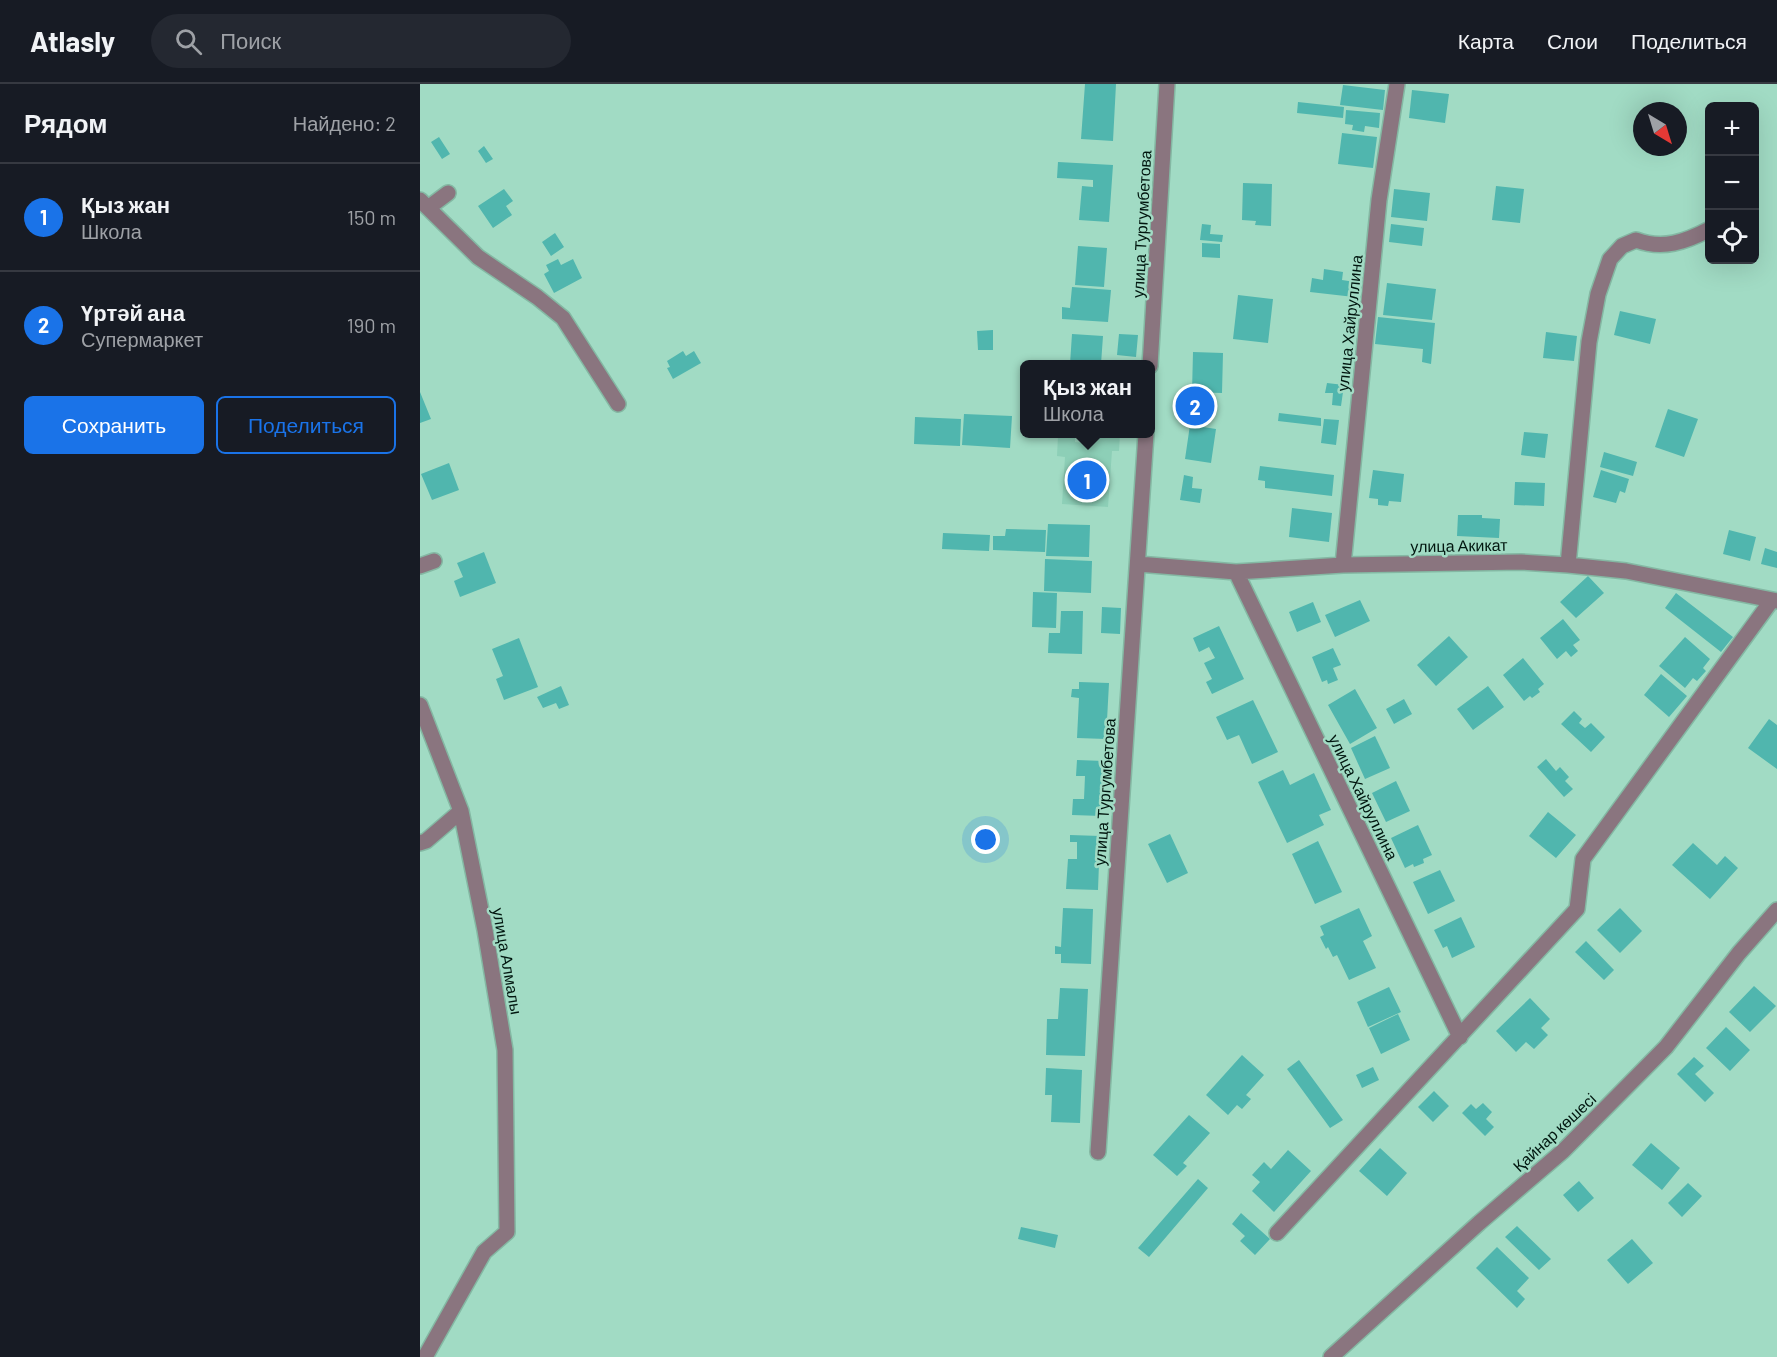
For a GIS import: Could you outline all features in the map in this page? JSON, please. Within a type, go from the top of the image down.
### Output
[{"type":"street","name":"улица Тургумбетова","points":[[1150,360],[1167,84]]},
{"type":"street","name":"улица Хайруллина","points":[[1343,566],[1379,200],[1397,84]]},
{"type":"street","points":[[448,193],[424,204],[478,257],[537,297],[562,318],[618,404]]},
{"type":"street","points":[[1568,565],[1589,342],[1598,294],[1610,259],[1622,246],[1636,240],[1650,245],[1684,242],[1705,232]]},
{"type":"street","name":"улица Тургумбетова","points":[[1098,1152],[1146,438]]},
{"type":"street","name":"улица Акикат","points":[[1138,564],[1236,572],[1343,566],[1521,562],[1626,571],[1775,601]]},
{"type":"street","name":"улица Хайруллина","points":[[1236,572],[1460,1037]]},
{"type":"street","points":[[1277,1233],[1577,909],[1583,859],[1775,601]]},
{"type":"street","name":"улица Алмалы","points":[[420,705],[461,811],[485,930],[505,1050],[507,1232],[484,1252],[425,1357]]},
{"type":"street","points":[[420,843],[426,842],[461,811]]},
{"type":"street","name":"Қайнар көшесі","points":[[1332,1357],[1579,1135],[1666,1047],[1739,953],[1777,910]]},
{"type":"shaded area","points":[[1058,438],[1075,438],[1075,442],[1085,443],[1086,438],[1120,438],[1119,451],[1112,451],[1108,507],[1062,504],[1065,457],[1057,456]]},
{"type":"building","points":[[1085,84],[1116,84],[1113,141],[1081,139]]},
{"type":"building","points":[[1343,85],[1385,90],[1383,110],[1340,105]]},
{"type":"building","points":[[1412,90],[1449,94],[1445,123],[1409,118]]},
{"type":"building","points":[[1298,102],[1344,107],[1343,118],[1297,113]]},
{"type":"building","points":[[1346,110],[1380,113],[1379,128],[1365,126],[1364,132],[1352,130],[1353,125],[1345,124]]},
{"type":"building","points":[[1342,133],[1377,137],[1373,168],[1338,164]]},
{"type":"building","points":[[439,137],[450,154],[442,159],[431,142]]},
{"type":"building","points":[[484,146],[493,159],[486,163],[478,151]]},
{"type":"building","points":[[1058,162],[1113,165],[1109,222],[1079,220],[1082,186],[1093,187],[1093,180],[1057,178]]},
{"type":"building","points":[[1243,183],[1272,184],[1271,226],[1255,225],[1256,221],[1242,220]]},
{"type":"building","points":[[1496,186],[1524,189],[1520,223],[1492,220]]},
{"type":"building","points":[[504,189],[513,201],[506,206],[512,215],[493,228],[478,206]]},
{"type":"building","points":[[1394,189],[1430,193],[1427,221],[1391,217]]},
{"type":"building","points":[[1202,224],[1211,225],[1210,234],[1223,235],[1222,242],[1200,240]]},
{"type":"building","points":[[1391,224],[1424,228],[1422,246],[1389,242]]},
{"type":"building","points":[[555,233],[564,247],[551,256],[542,242]]},
{"type":"building","points":[[1202,243],[1220,244],[1220,258],[1202,257]]},
{"type":"building","points":[[1078,246],[1107,248],[1104,287],[1075,285]]},
{"type":"building","points":[[558,259],[561,265],[573,259],[582,278],[554,293],[544,274],[549,271],[546,265]]},
{"type":"building","points":[[1324,269],[1343,272],[1342,280],[1355,282],[1354,297],[1310,292],[1312,278],[1323,280]]},
{"type":"building","points":[[1387,283],[1436,289],[1432,320],[1383,315]]},
{"type":"building","points":[[1072,287],[1111,290],[1108,322],[1062,319],[1062,307],[1070,308]]},
{"type":"building","points":[[1238,295],[1273,299],[1268,343],[1233,339]]},
{"type":"building","points":[[1620,311],[1656,319],[1650,344],[1614,335]]},
{"type":"building","points":[[1378,317],[1435,323],[1431,364],[1422,362],[1423,349],[1375,344]]},
{"type":"building","points":[[993,330],[993,350],[978,350],[977,331]]},
{"type":"building","points":[[1546,332],[1577,336],[1574,361],[1543,358]]},
{"type":"building","points":[[1072,334],[1103,336],[1101,360],[1070,360]]},
{"type":"building","points":[[1119,334],[1138,335],[1136,357],[1117,355]]},
{"type":"building","points":[[683,351],[686,356],[694,351],[701,363],[673,379],[667,368],[670,367],[667,361]]},
{"type":"building","points":[[1193,352],[1223,353],[1222,393],[1192,392]]},
{"type":"building","points":[[1327,383],[1344,385],[1341,406],[1332,405],[1333,393],[1325,393]]},
{"type":"building","points":[[420,392],[431,419],[420,423]]},
{"type":"building","points":[[1189,401],[1214,404],[1213,413],[1188,410]]},
{"type":"building","points":[[1668,409],[1698,419],[1684,457],[1655,447]]},
{"type":"building","points":[[1279,413],[1321,418],[1321,426],[1278,421]]},
{"type":"building","points":[[964,414],[1012,416],[1010,448],[962,445]]},
{"type":"building","points":[[915,417],[961,419],[960,446],[914,444]]},
{"type":"building","points":[[1324,419],[1339,420],[1336,445],[1321,443]]},
{"type":"building","points":[[1190,425],[1216,429],[1211,463],[1185,459]]},
{"type":"building","points":[[1524,432],[1548,434],[1545,458],[1521,455]]},
{"type":"building","points":[[1604,452],[1637,462],[1633,476],[1600,467]]},
{"type":"building","points":[[449,463],[459,490],[432,500],[421,474]]},
{"type":"building","points":[[1260,466],[1334,475],[1332,496],[1265,488],[1265,481],[1258,480]]},
{"type":"building","points":[[1373,470],[1404,474],[1401,502],[1389,501],[1388,506],[1378,505],[1378,499],[1369,498]]},
{"type":"building","points":[[1601,470],[1629,479],[1625,493],[1620,491],[1616,503],[1593,497]]},
{"type":"building","points":[[1184,475],[1193,477],[1192,488],[1202,489],[1200,503],[1180,500]]},
{"type":"building","points":[[1515,482],[1545,483],[1544,506],[1514,505]]},
{"type":"building","points":[[1292,508],[1332,513],[1329,542],[1289,537]]},
{"type":"building","points":[[1458,515],[1482,515],[1482,518],[1500,519],[1499,538],[1457,536]]},
{"type":"building","points":[[1048,524],[1090,525],[1089,557],[1046,556]]},
{"type":"building","points":[[1006,529],[1046,530],[1045,552],[993,550],[993,536],[1005,536]]},
{"type":"building","points":[[1729,530],[1756,537],[1750,561],[1723,554]]},
{"type":"building","points":[[943,533],[990,535],[989,551],[942,549]]},
{"type":"building","points":[[1765,548],[1777,552],[1777,568],[1761,564]]},
{"type":"building","points":[[484,552],[496,583],[460,597],[454,581],[463,577],[457,563]]},
{"type":"building","points":[[1045,559],[1092,561],[1091,593],[1044,591]]},
{"type":"building","points":[[1588,576],[1604,593],[1576,618],[1560,602]]},
{"type":"building","points":[[1033,592],[1057,593],[1056,628],[1032,627]]},
{"type":"building","points":[[1676,593],[1733,637],[1721,652],[1665,608]]},
{"type":"building","points":[[1360,600],[1370,621],[1335,637],[1325,615]]},
{"type":"building","points":[[1313,602],[1321,622],[1297,632],[1289,612]]},
{"type":"building","points":[[1102,607],[1121,608],[1120,634],[1101,633]]},
{"type":"building","points":[[1061,611],[1083,611],[1082,654],[1048,653],[1049,633],[1060,633]]},
{"type":"building","points":[[1563,619],[1580,640],[1573,645],[1578,651],[1571,657],[1566,651],[1557,659],[1540,638]]},
{"type":"building","points":[[1219,626],[1244,679],[1212,694],[1206,682],[1212,679],[1204,663],[1215,658],[1209,647],[1199,652],[1193,638]]},
{"type":"building","points":[[1449,636],[1468,657],[1436,686],[1417,665]]},
{"type":"building","points":[[1685,637],[1710,659],[1703,668],[1706,671],[1697,681],[1693,678],[1685,688],[1659,666]]},
{"type":"building","points":[[519,638],[538,687],[504,700],[496,679],[503,676],[492,649]]},
{"type":"building","points":[[1333,648],[1341,665],[1333,668],[1338,680],[1328,684],[1327,680],[1322,682],[1312,657]]},
{"type":"building","points":[[1523,658],[1544,684],[1538,689],[1540,692],[1524,701],[1503,675]]},
{"type":"building","points":[[1661,674],[1687,696],[1669,717],[1644,695]]},
{"type":"building","points":[[1079,682],[1109,683],[1106,739],[1077,738],[1079,698],[1071,697],[1072,689],[1079,689]]},
{"type":"building","points":[[561,686],[569,705],[559,709],[556,703],[543,708],[537,697]]},
{"type":"building","points":[[1488,686],[1504,707],[1473,730],[1457,709]]},
{"type":"building","points":[[1355,689],[1377,728],[1350,744],[1328,705]]},
{"type":"building","points":[[1404,699],[1412,714],[1394,724],[1386,709]]},
{"type":"building","points":[[1253,700],[1278,752],[1252,764],[1239,735],[1227,740],[1216,717]]},
{"type":"building","points":[[1574,711],[1582,719],[1579,723],[1585,728],[1591,723],[1605,737],[1591,752],[1561,724]]},
{"type":"building","points":[[1769,719],[1777,725],[1777,769],[1748,748]]},
{"type":"building","points":[[1375,736],[1390,768],[1365,779],[1351,748]]},
{"type":"building","points":[[1546,759],[1556,771],[1560,767],[1569,777],[1565,781],[1573,789],[1564,797],[1537,767]]},
{"type":"building","points":[[1077,760],[1104,761],[1102,816],[1072,815],[1073,799],[1084,799],[1085,776],[1076,776]]},
{"type":"building","points":[[1283,770],[1290,785],[1314,773],[1331,810],[1319,815],[1324,825],[1287,843],[1258,782]]},
{"type":"building","points":[[1396,781],[1410,811],[1386,822],[1372,793]]},
{"type":"building","points":[[1548,812],[1576,835],[1556,858],[1529,836]]},
{"type":"building","points":[[1418,825],[1432,855],[1423,859],[1424,863],[1414,867],[1413,864],[1405,868],[1391,838]]},
{"type":"building","points":[[1170,834],[1188,873],[1167,883],[1148,844]]},
{"type":"building","points":[[1070,835],[1100,836],[1098,890],[1066,889],[1068,859],[1077,859],[1077,842],[1070,842]]},
{"type":"building","points":[[1318,841],[1342,892],[1315,904],[1292,854]]},
{"type":"building","points":[[1693,843],[1717,865],[1725,856],[1738,868],[1710,899],[1672,865]]},
{"type":"building","points":[[1440,870],[1455,901],[1428,914],[1413,882]]},
{"type":"building","points":[[1063,908],[1093,909],[1091,964],[1061,963],[1061,954],[1055,954],[1055,946],[1061,947]]},
{"type":"building","points":[[1359,908],[1372,936],[1363,941],[1376,968],[1349,980],[1337,955],[1333,957],[1328,947],[1326,949],[1320,937],[1324,935],[1320,926]]},
{"type":"building","points":[[1620,908],[1642,931],[1620,953],[1597,930]]},
{"type":"building","points":[[1461,917],[1475,947],[1452,958],[1447,946],[1443,948],[1434,930]]},
{"type":"building","points":[[1586,941],[1614,970],[1604,980],[1575,952]]},
{"type":"building","points":[[1754,986],[1776,1006],[1750,1032],[1729,1012]]},
{"type":"building","points":[[1389,987],[1401,1012],[1368,1027],[1357,1002]]},
{"type":"building","points":[[1060,988],[1088,989],[1085,1056],[1046,1055],[1047,1019],[1058,1019]]},
{"type":"building","points":[[1530,998],[1550,1019],[1541,1028],[1548,1035],[1534,1049],[1526,1042],[1516,1052],[1496,1031]]},
{"type":"building","points":[[1398,1014],[1410,1040],[1381,1054],[1369,1028]]},
{"type":"building","points":[[1726,1027],[1750,1050],[1730,1071],[1706,1048]]},
{"type":"building","points":[[1242,1055],[1264,1075],[1246,1095],[1251,1099],[1242,1109],[1237,1105],[1228,1115],[1206,1095]]},
{"type":"building","points":[[1694,1057],[1704,1066],[1695,1074],[1714,1093],[1705,1102],[1677,1074]]},
{"type":"building","points":[[1299,1060],[1343,1120],[1330,1128],[1287,1069]]},
{"type":"building","points":[[1373,1067],[1379,1080],[1362,1088],[1356,1075]]},
{"type":"building","points":[[1046,1068],[1082,1070],[1080,1123],[1051,1122],[1052,1095],[1045,1095]]},
{"type":"building","points":[[1434,1091],[1449,1106],[1433,1122],[1418,1107]]},
{"type":"building","points":[[1483,1103],[1492,1112],[1486,1119],[1494,1127],[1485,1136],[1462,1113],[1471,1104],[1476,1109]]},
{"type":"building","points":[[1189,1115],[1210,1133],[1183,1163],[1187,1166],[1177,1176],[1153,1155]]},
{"type":"building","points":[[1651,1143],[1680,1168],[1662,1190],[1632,1165]]},
{"type":"building","points":[[1380,1148],[1407,1173],[1387,1196],[1359,1171]]},
{"type":"building","points":[[1288,1150],[1311,1171],[1274,1212],[1252,1191],[1260,1182],[1252,1175],[1264,1162],[1271,1169]]},
{"type":"building","points":[[1198,1179],[1208,1188],[1149,1257],[1138,1248]]},
{"type":"building","points":[[1579,1181],[1594,1198],[1578,1212],[1563,1195]]},
{"type":"building","points":[[1688,1183],[1702,1196],[1682,1217],[1668,1203]]},
{"type":"building","points":[[1241,1213],[1270,1239],[1255,1255],[1240,1241],[1245,1236],[1232,1224]]},
{"type":"building","points":[[1517,1226],[1551,1259],[1539,1270],[1505,1237]]},
{"type":"building","points":[[1021,1227],[1058,1235],[1055,1248],[1018,1239]]},
{"type":"building","points":[[1632,1239],[1653,1263],[1628,1284],[1607,1260]]},
{"type":"building","points":[[1497,1247],[1529,1278],[1517,1291],[1525,1299],[1517,1308],[1476,1268]]},
{"type":"place","name":"Үртәй ана","points":[[1195,406]]},
{"type":"place","name":"Қыз жан","points":[[1087,480]]}]
